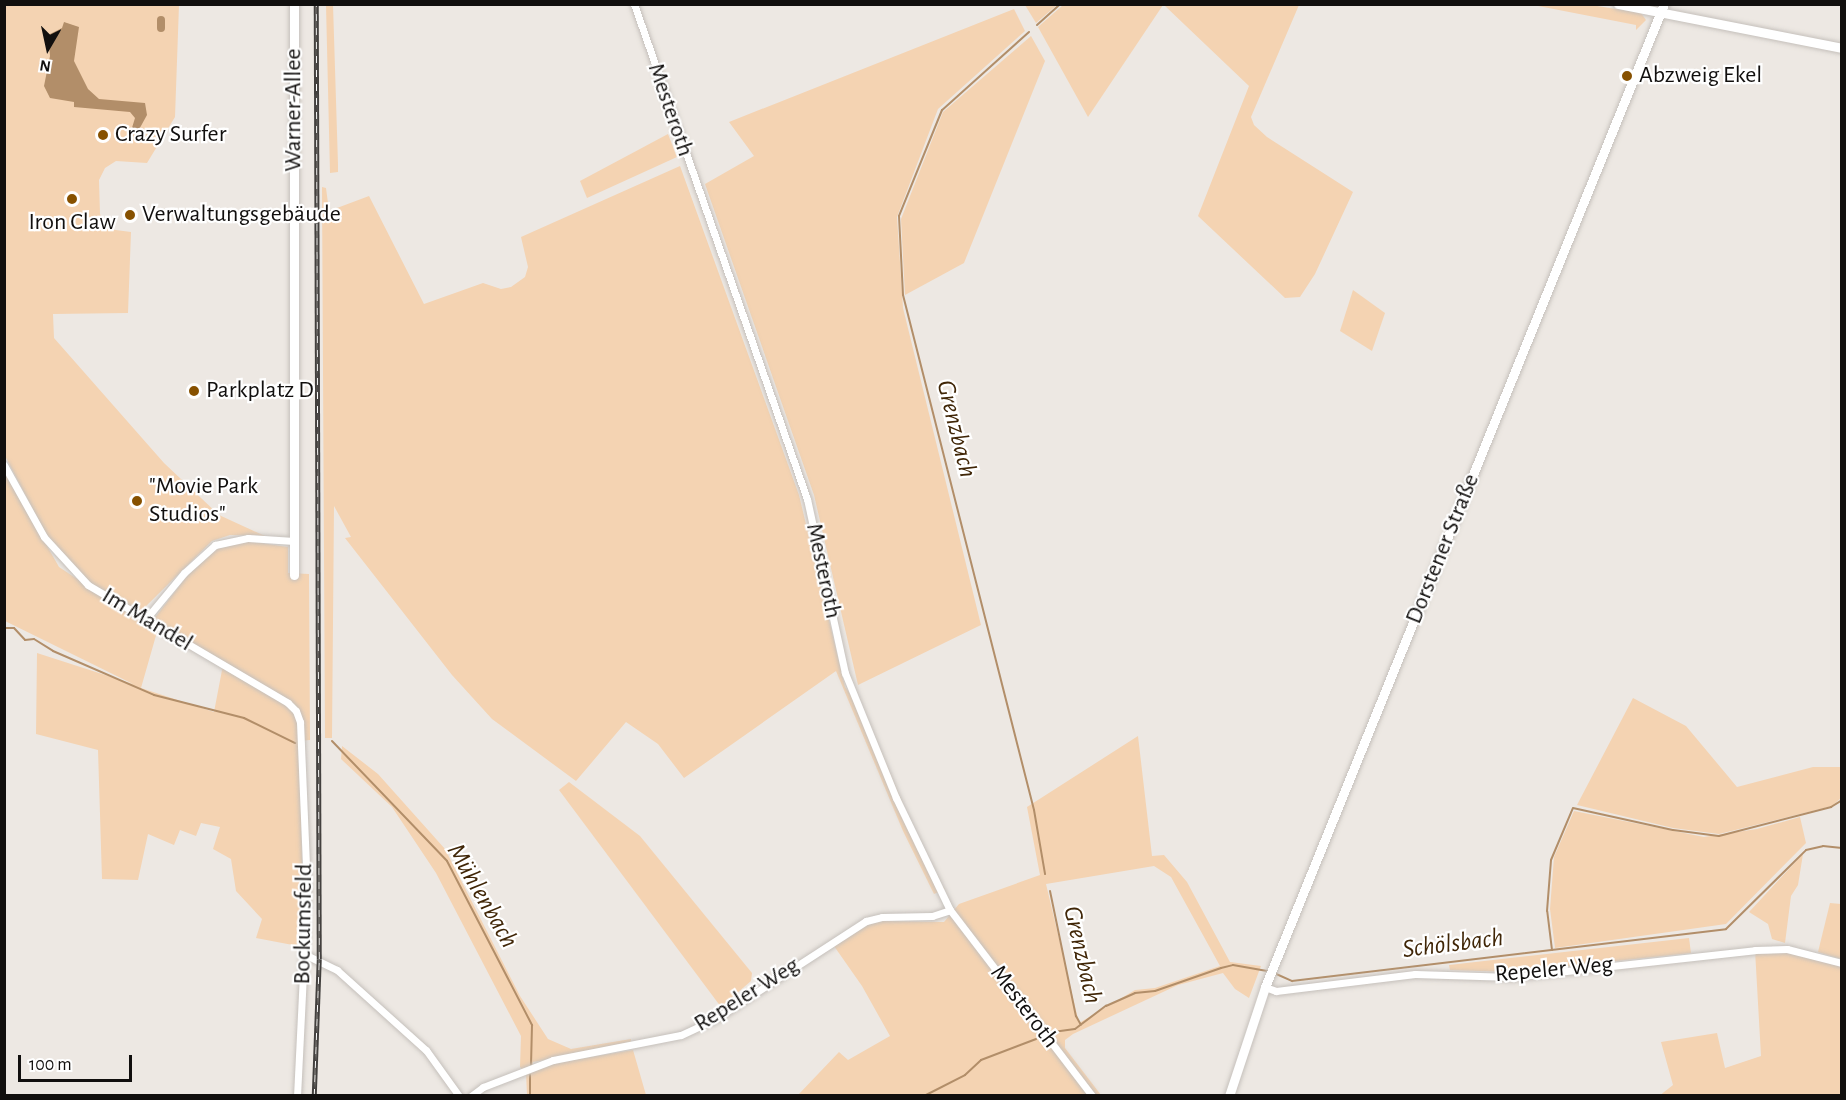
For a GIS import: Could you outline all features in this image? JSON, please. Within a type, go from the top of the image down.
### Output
[{"type":"main road","name":"Warner-Allee","points":[[294,4],[294,575]]},
{"type":"main road","points":[[1618,4],[1663,8],[1842,48]]},
{"type":"main road","name":"Dorstener Straße","points":[[1229,1095],[1267,982],[1663,8]]},
{"type":"street","name":"Mesteroth","points":[[634,4],[807,499],[845,673],[896,798],[950,910],[1092,1095]]},
{"type":"street","name":"Im Mandel","points":[[4,465],[44,537],[88,585],[288,703],[300,722],[301,752]]},
{"type":"street","points":[[145,620],[184,573],[215,545],[248,538],[294,540]]},
{"type":"street","name":"Bockumsfeld","points":[[297,1095],[307,892],[301,752]]},
{"type":"street","name":"Repeler Weg","points":[[471,1095],[483,1087],[552,1060],[681,1035],[715,1019],[866,921],[882,917],[932,916],[950,910]]},
{"type":"street","name":"Repeler Weg","points":[[1267,982],[1276,991],[1415,974],[1512,977],[1755,950],[1788,949],[1842,963]]},
{"type":"street","points":[[304,954],[337,970],[426,1050],[459,1095]]},
{"type":"shaded area","points":[[4,5],[179,5],[175,117],[147,163],[116,161],[105,168],[99,180],[100,214],[104,223],[108,229],[131,232],[128,313],[53,314],[54,338],[164,463],[219,515],[265,536],[230,535],[212,541],[140,612],[89,582],[46,534],[5,456]]},
{"type":"shaded area","points":[[326,5],[333,5],[338,165],[338,172],[330,173]]},
{"type":"shaded area","points":[[1025,5],[1057,5],[1036,23]]},
{"type":"shaded area","points":[[1063,5],[1163,5],[1088,117],[1038,27]]},
{"type":"shaded area","points":[[1164,5],[1299,5],[1251,117],[1254,125],[1267,137],[1353,192],[1315,274],[1300,297],[1285,298],[1198,216],[1249,86]]},
{"type":"shaded area","points":[[1533,5],[1591,5],[1641,13],[1646,20],[1636,30],[1636,25]]},
{"type":"shaded area","points":[[1014,9],[1025,31],[938,109],[897,217],[903,308],[981,625],[858,685],[814,495],[705,184],[754,156],[729,122]]},
{"type":"shaded area","points":[[64,22],[79,27],[74,61],[88,89],[99,99],[145,103],[147,115],[136,135],[131,131],[135,118],[130,112],[74,107],[74,102],[50,98],[44,86],[50,56],[48,35],[62,28]]},
{"type":"shaded area","points":[[1031,36],[1045,61],[964,263],[905,295],[901,219],[943,112]]},
{"type":"shaded area","points":[[668,134],[677,157],[587,198],[580,181]]},
{"type":"shaded area","points":[[680,166],[799,495],[845,687],[865,713],[932,873],[945,889],[934,894],[903,831],[836,671],[684,778],[658,744],[626,722],[576,781],[492,719],[452,675],[345,538],[351,537],[334,506],[332,738],[325,738],[322,187],[326,188],[329,211],[369,196],[424,304],[483,283],[501,289],[511,287],[525,277],[528,267],[521,237]]},
{"type":"shaded area","points":[[1353,290],[1385,313],[1372,351],[1340,331]]},
{"type":"shaded area","points":[[4,470],[59,567],[157,632],[141,688],[214,712],[223,665],[154,619],[187,576],[217,549],[248,541],[288,547],[288,573],[309,574],[310,740],[299,741],[304,934],[298,946],[256,938],[262,919],[236,891],[231,859],[213,849],[220,827],[201,823],[196,836],[180,830],[174,845],[148,834],[138,880],[102,879],[98,750],[36,734],[37,653],[133,684],[5,621]]},
{"type":"shaded area","points":[[1633,698],[1686,726],[1737,787],[1813,767],[1841,767],[1841,798],[1832,806],[1719,834],[1673,828],[1577,805]]},
{"type":"shaded area","points":[[1138,736],[1152,856],[1164,855],[1187,882],[1230,962],[1261,966],[1249,998],[1235,989],[1223,973],[1178,985],[1073,1034],[1065,1040],[1065,1048],[1101,1095],[798,1095],[839,1052],[848,1060],[890,1036],[862,986],[834,946],[868,925],[882,921],[944,922],[959,904],[1040,875],[1027,807]],"holes":[[[1154,866],[1171,877],[1220,966],[1155,988],[1135,990],[1079,1023],[1046,884]]]},
{"type":"shaded area","points":[[342,746],[378,774],[445,849],[520,996],[548,1039],[571,1049],[631,1039],[631,1044],[533,1062],[533,1071],[555,1063],[633,1050],[646,1095],[527,1095],[526,1073],[520,1067],[521,1036],[436,873],[392,807],[341,759]]},
{"type":"shaded area","points":[[569,782],[640,836],[752,973],[751,981],[721,1007],[559,790]]},
{"type":"shaded area","points":[[1574,811],[1704,837],[1757,829],[1800,817],[1806,843],[1726,924],[1555,948],[1550,909],[1554,857]]},
{"type":"shaded area","points":[[1803,854],[1798,885],[1791,896],[1785,943],[1772,939],[1768,924],[1749,912]]},
{"type":"shaded area","points":[[1830,903],[1841,904],[1841,959],[1818,952]]},
{"type":"shaded area","points":[[1689,938],[1691,953],[1512,972],[1450,970],[1449,965]]},
{"type":"shaded area","points":[[1755,950],[1789,952],[1841,967],[1841,1095],[1659,1096],[1673,1085],[1661,1042],[1717,1033],[1725,1068],[1761,1056]]},
{"type":"waterway","name":"Grenzbach","points":[[1037,25],[1060,4]]},
{"type":"waterway","points":[[161,20],[161,28]]},
{"type":"waterway","name":"Grenzbach","points":[[1029,32],[942,110],[899,216],[903,295],[1034,810],[1045,874]]},
{"type":"waterway","name":"Mühlenbach","points":[[4,628],[14,628],[25,640],[34,639],[53,651],[154,695],[244,718],[295,743]]},
{"type":"waterway","name":"Mühlenbach","points":[[332,741],[447,861],[532,1025],[531,1065]]},
{"type":"waterway","points":[[1552,950],[1547,911],[1551,860],[1573,808],[1673,830],[1719,836],[1831,807],[1842,800]]},
{"type":"waterway","name":"Schölsbach","points":[[1274,973],[1292,981],[1726,929],[1806,850],[1823,846],[1842,848]]},
{"type":"waterway","name":"Grenzbach","points":[[1050,891],[1076,1016],[1081,1025]]},
{"type":"waterway","name":"Schölsbach","points":[[1053,1032],[1075,1029],[1106,1006],[1135,993],[1155,991],[1221,968],[1233,965],[1268,971]]},
{"type":"waterway","name":"Schölsbach","points":[[924,1096],[965,1075],[981,1060],[1036,1039]]},
{"type":"waterway","name":"Mühlenbach","points":[[530,1075],[530,1096]]},
{"type":"railway","points":[[314,1096],[319,959],[316,4]]},
{"type":"place","name":"Abzweig Ekel","points":[[1627,76]]},
{"type":"place","name":"Crazy Surfer","points":[[103,135]]},
{"type":"place","name":"Iron Claw","points":[[72,199]]},
{"type":"place","name":"Verwaltungsgebäude","points":[[130,215]]},
{"type":"place","name":"Parkplatz D","points":[[194,391]]},
{"type":"place","name":"\"Movie Park Studios\"","points":[[137,501]]}]
